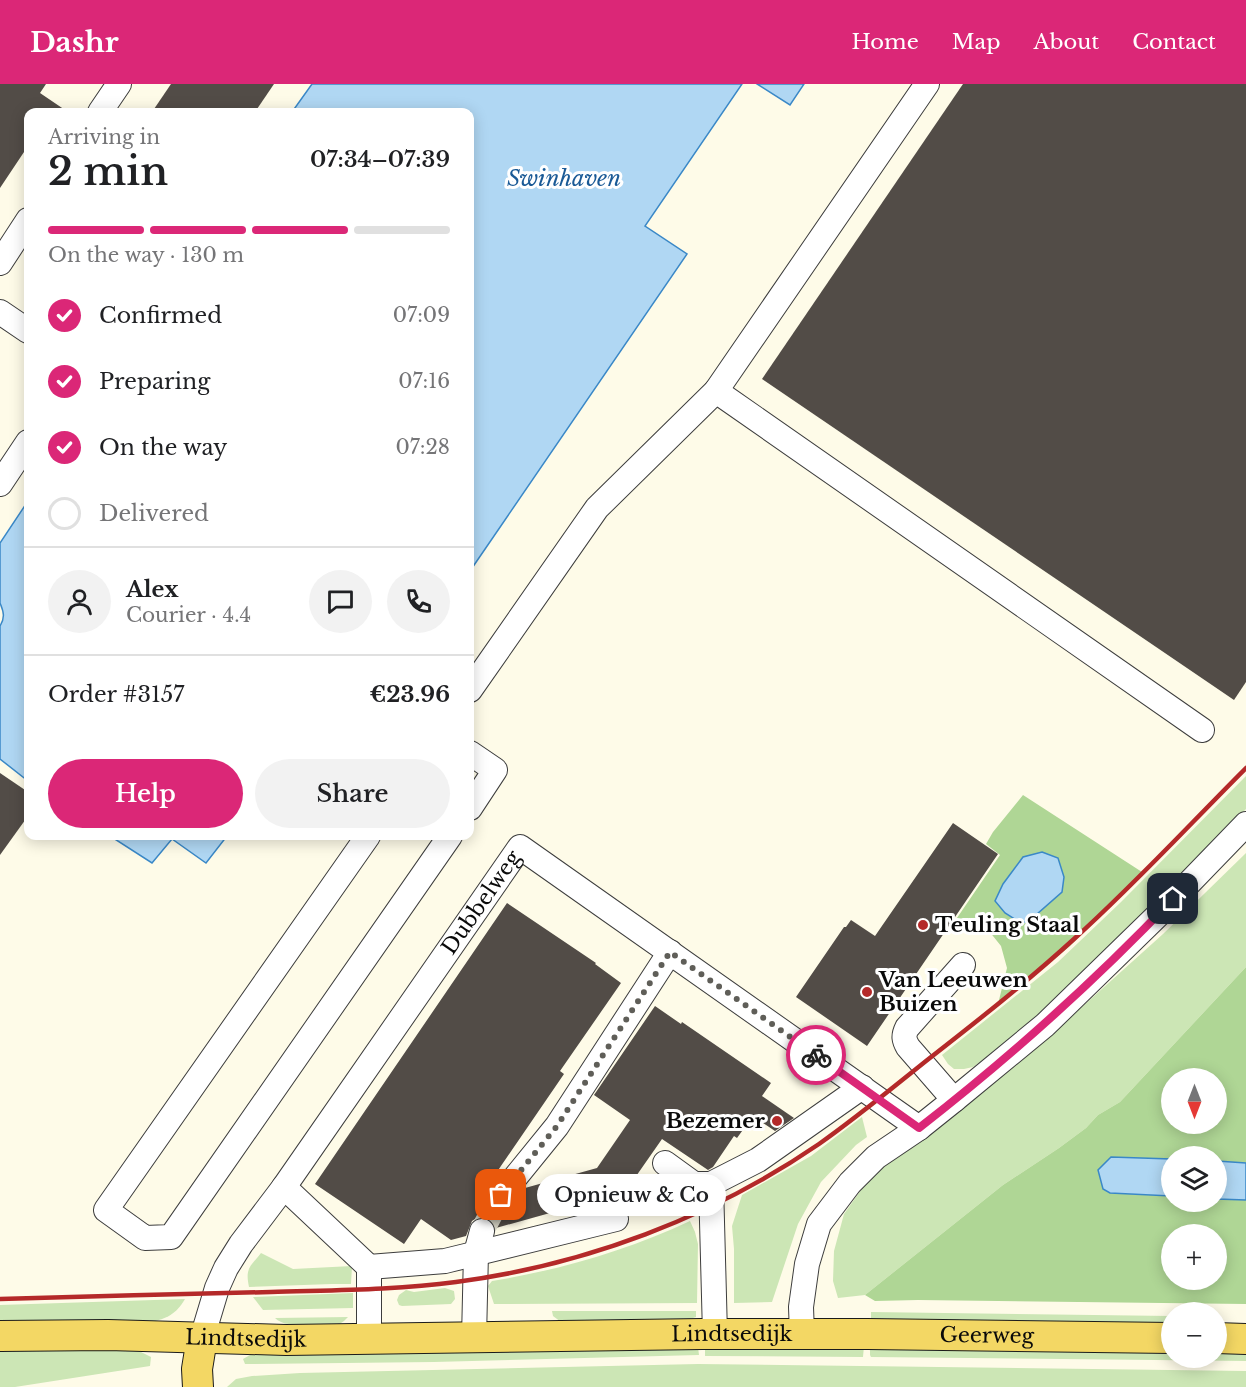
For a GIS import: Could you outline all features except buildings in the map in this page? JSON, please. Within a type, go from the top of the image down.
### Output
[{"type":"main road","name":"Lindtsedijk","points":[[0,1336],[108,1335],[369,1340],[802,1334]]},
{"type":"main road","name":"Geerweg","points":[[802,1334],[1161,1338]]},
{"type":"main road","points":[[198,1387],[197,1369],[202,1338]]},
{"type":"main road","points":[[1227,1338],[1246,1339]]},
{"type":"street","points":[[103,108],[119,84]]},
{"type":"street","points":[[474,684],[597,508],[716,391],[927,84]]},
{"type":"street","points":[[0,263],[24,226]]},
{"type":"street","points":[[0,312],[24,328]]},
{"type":"street","points":[[716,391],[1202,730]]},
{"type":"street","points":[[0,484],[24,448]]},
{"type":"street","points":[[474,756],[495,770],[474,802]]},
{"type":"street","name":"Lindtsedijk","points":[[802,1334],[801,1307],[807,1264],[819,1224],[850,1183],[876,1157],[919,1128],[1045,1025],[1158,915],[1246,824]]},
{"type":"street","points":[[365,840],[106,1210],[145,1238],[171,1237],[447,840]]},
{"type":"street","name":"Dubbelweg","points":[[202,1338],[217,1288],[241,1244],[284,1187],[520,846],[919,1128]]},
{"type":"street","points":[[501,1195],[557,1126],[670,952]]},
{"type":"street","points":[[954,1100],[908,1047],[904,1041],[904,1035],[907,1028],[963,965]]},
{"type":"street","points":[[665,1163],[694,1184],[711,1184],[758,1160],[862,1087]]},
{"type":"street","points":[[711,1184],[714,1334]]},
{"type":"street","points":[[284,1187],[369,1267],[369,1340]]},
{"type":"street","points":[[369,1267],[446,1261],[479,1242],[616,1219]]},
{"type":"street","points":[[474,1338],[479,1242]]},
{"type":"green space","points":[[1246,776],[1246,809],[1060,998],[1000,1048],[973,1067],[954,1069],[948,1064],[942,1055],[1058,962]]},
{"type":"green space","points":[[1023,795],[1142,872],[1070,946],[998,1004],[1007,968],[1001,946],[989,931],[960,928],[946,934],[1000,855],[986,844]],"holes":[[[1023,857],[1062,892],[1029,921],[1021,923],[1003,884]]]},
{"type":"green space","points":[[1246,853],[1246,967],[1120,1102],[1098,1115],[1086,1128],[1059,1148],[1003,1185],[865,1295],[838,1298],[833,1281],[834,1251],[844,1214],[882,1160],[1015,1062],[1083,1006],[1163,934]]},
{"type":"green space","points":[[1246,967],[1246,1163],[1227,1162],[1227,1146],[1161,1146],[1161,1159],[1111,1157],[1110,1193],[1161,1196],[1161,1212],[1227,1212],[1227,1199],[1246,1200],[1246,1304],[1227,1302],[875,1301],[865,1295],[1003,1185],[1086,1128],[1098,1115],[1120,1102]]},
{"type":"green space","points":[[862,1117],[867,1137],[856,1145],[821,1182],[798,1224],[772,1302],[734,1303],[732,1226],[742,1195],[811,1156]]},
{"type":"green space","points":[[690,1221],[698,1244],[697,1303],[494,1304],[488,1286],[492,1281],[593,1258]]},
{"type":"green space","points":[[261,1253],[293,1269],[352,1266],[351,1284],[249,1287],[248,1272]]},
{"type":"green space","points":[[445,1288],[454,1291],[455,1299],[451,1304],[402,1306],[397,1300],[399,1295],[406,1290],[414,1292]]},
{"type":"green space","points":[[353,1293],[353,1308],[263,1310],[253,1297]]},
{"type":"green space","points":[[185,1299],[170,1315],[150,1322],[10,1323],[0,1320],[0,1305]]},
{"type":"green space","points":[[552,1311],[696,1311],[696,1317],[561,1322],[553,1316]]},
{"type":"green space","points":[[871,1312],[1161,1316],[1161,1323],[871,1321]]},
{"type":"green space","points":[[348,1317],[338,1325],[314,1326],[288,1324],[275,1318]]},
{"type":"green space","points":[[864,1346],[863,1357],[705,1356],[705,1348]]},
{"type":"green space","points":[[698,1347],[699,1355],[245,1364],[243,1359],[250,1355],[266,1353]]},
{"type":"green space","points":[[135,1349],[151,1357],[150,1366],[15,1387],[0,1387],[0,1351]]},
{"type":"green space","points":[[870,1349],[1161,1351],[1161,1360],[871,1357]]},
{"type":"green space","points":[[1227,1351],[1246,1352],[1246,1361],[1227,1361]]},
{"type":"green space","points":[[698,1364],[1246,1371],[1246,1387],[227,1387],[236,1379],[300,1373]]},
{"type":"water","name":"Swinhaven","points":[[312,84],[742,84],[645,226],[687,254],[474,565],[474,108],[295,108]]},
{"type":"water","points":[[757,84],[804,84],[790,105]]},
{"type":"water","points":[[24,507],[24,778],[0,759],[0,626],[3,615],[0,603],[0,543]]},
{"type":"water","points":[[116,840],[171,840],[152,863]]},
{"type":"water","points":[[173,840],[224,840],[206,863]]},
{"type":"water","points":[[1042,852],[1058,858],[1064,877],[1062,892],[1029,921],[1021,923],[1005,913],[995,901],[1003,884],[1023,857]]},
{"type":"water","points":[[1111,1157],[1161,1159],[1161,1196],[1110,1193],[1103,1189],[1098,1170]]},
{"type":"water","points":[[1227,1162],[1246,1163],[1246,1200],[1227,1199]]},
{"type":"tunnel","points":[[482,1231],[501,1195]]},
{"type":"railway","points":[[0,1299],[364,1289],[456,1282],[552,1264],[599,1250],[691,1216],[778,1170],[819,1144],[982,1017],[1038,971],[1096,918],[1246,768]]},
{"type":"way so far","points":[[501,1195],[557,1126],[670,952],[816,1055]]},
{"type":"place","name":"Teuling Staal","points":[[923,925]]},
{"type":"place","name":"Van Leeuwen Buizen","points":[[867,992]]},
{"type":"place","name":"Bezemer","points":[[777,1121]]},
{"type":"place","name":"Opnieuw & Co","points":[[501,1195]]},
{"type":"route","points":[[816,1055],[919,1128],[1045,1025],[1173,899]]}]
